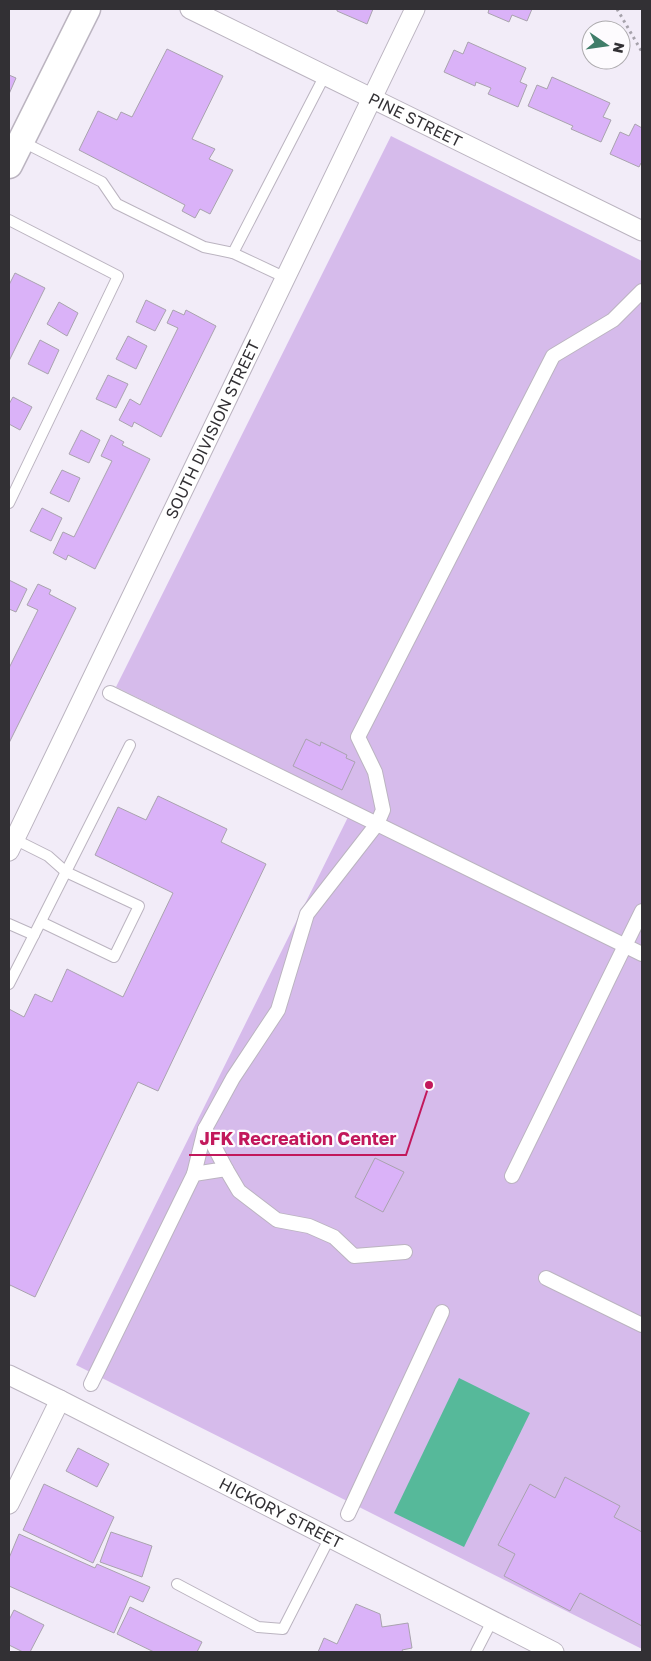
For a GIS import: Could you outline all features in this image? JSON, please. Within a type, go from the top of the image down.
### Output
[{"type":"main road","points":[[9,165],[87,9]]},
{"type":"street","name":"PINE STREET","points":[[190,9],[642,231]]},
{"type":"street","name":"SOUTH DIVISION STREET","points":[[12,845],[284,277],[415,9]]},
{"type":"street","points":[[91,1384],[194,1174],[205,1130],[233,1078],[278,1010],[307,914],[377,824],[383,810],[375,772],[358,738],[553,356],[613,320],[642,291]]},
{"type":"street","points":[[110,693],[642,954]]},
{"type":"street","points":[[512,1176],[642,911]]},
{"type":"street","points":[[205,1130],[239,1191],[277,1220],[309,1226],[334,1236],[354,1256],[406,1252]]},
{"type":"street","points":[[194,1174],[226,1169]]},
{"type":"street","points":[[546,1278],[642,1325]]},
{"type":"street","points":[[348,1514],[442,1312]]},
{"type":"street","name":"HICKORY STREET","points":[[9,1375],[492,1621],[544,1650]]},
{"type":"street","points":[[9,1504],[60,1400]]},
{"type":"lane","points":[[233,253],[325,75]]},
{"type":"lane","points":[[21,141],[102,182],[118,204],[204,247],[233,253],[284,277]]},
{"type":"lane","points":[[9,220],[118,276],[9,503]]},
{"type":"lane","points":[[9,984],[130,745]]},
{"type":"lane","points":[[12,845],[48,856],[66,872],[139,906],[114,957],[41,922]]},
{"type":"lane","points":[[9,924],[34,935]]},
{"type":"lane","points":[[177,1584],[258,1626],[283,1629],[329,1539]]},
{"type":"lane","points":[[476,1652],[492,1621]]},
{"type":"path","points":[[616,9],[642,52]]},
{"type":"shaded area","points":[[391,136],[642,261],[642,1649],[76,1365],[354,805],[116,687]]},
{"type":"shaded area","points":[[459,1378],[530,1413],[464,1547],[394,1513]]},
{"type":"building","points":[[337,9],[373,9],[367,24],[337,11]]},
{"type":"building","points":[[489,9],[532,9],[527,21],[512,15],[509,22],[488,13]]},
{"type":"building","points":[[468,42],[526,68],[520,82],[527,85],[518,107],[488,94],[491,88],[476,82],[475,86],[444,72],[454,50],[463,54]]},
{"type":"building","points":[[167,49],[223,76],[192,139],[215,149],[209,159],[233,170],[210,214],[200,209],[195,218],[182,211],[185,205],[79,150],[98,111],[117,120],[121,112],[132,117]]},
{"type":"building","points":[[9,75],[16,78],[9,94]]},
{"type":"building","points":[[552,77],[610,103],[603,117],[611,120],[601,142],[571,129],[573,126],[528,106],[537,85],[547,89]]},
{"type":"building","points":[[635,124],[642,128],[642,164],[639,167],[610,154],[620,132],[629,136]]},
{"type":"building","points":[[15,273],[45,288],[9,361],[9,285]]},
{"type":"building","points":[[146,300],[166,310],[155,331],[136,322]]},
{"type":"building","points":[[59,302],[78,313],[67,336],[47,324]]},
{"type":"building","points":[[173,310],[184,315],[186,310],[216,326],[161,437],[134,422],[132,427],[119,420],[130,399],[140,405],[178,328],[167,323]]},
{"type":"building","points":[[128,336],[147,346],[136,369],[116,359]]},
{"type":"building","points":[[40,340],[59,350],[48,374],[28,364]]},
{"type":"building","points":[[108,375],[128,384],[116,408],[96,399]]},
{"type":"building","points":[[13,397],[32,407],[20,430],[9,424],[9,404]]},
{"type":"building","points":[[81,430],[100,440],[89,463],[69,454]]},
{"type":"building","points":[[111,435],[124,442],[122,445],[150,459],[95,569],[68,555],[66,560],[53,553],[63,532],[74,537],[112,461],[101,456]]},
{"type":"building","points":[[62,470],[80,478],[69,502],[50,493]]},
{"type":"building","points":[[42,508],[62,518],[51,541],[30,531]]},
{"type":"building","points":[[9,580],[27,589],[16,612],[9,609]]},
{"type":"building","points":[[38,584],[51,590],[49,594],[76,608],[9,743],[9,668],[38,610],[27,605]]},
{"type":"building","points":[[306,739],[320,746],[321,742],[347,755],[346,758],[355,762],[342,790],[293,766]]},
{"type":"building","points":[[158,796],[227,829],[221,842],[266,864],[158,1091],[138,1082],[35,1297],[10,1285],[9,1289],[9,1009],[24,1017],[35,994],[52,1002],[67,969],[123,997],[173,893],[95,855],[118,807],[146,820]]},
{"type":"building","points":[[375,1158],[404,1172],[383,1212],[355,1197]]},
{"type":"building","points":[[78,1448],[109,1464],[97,1487],[66,1471]]},
{"type":"building","points":[[565,1477],[620,1506],[614,1517],[642,1532],[642,1626],[580,1593],[570,1611],[504,1576],[515,1554],[498,1545],[530,1484],[555,1498]]},
{"type":"building","points":[[44,1484],[114,1517],[93,1563],[23,1530]]},
{"type":"building","points":[[111,1532],[152,1546],[142,1577],[100,1562]]},
{"type":"building","points":[[19,1534],[95,1568],[97,1564],[150,1587],[143,1602],[130,1596],[114,1633],[9,1586],[9,1558]]},
{"type":"building","points":[[356,1604],[380,1614],[382,1627],[408,1623],[412,1648],[402,1650],[403,1652],[318,1652],[324,1638],[337,1644]]},
{"type":"building","points":[[130,1607],[202,1642],[197,1652],[154,1652],[117,1634]]},
{"type":"building","points":[[14,1610],[44,1625],[30,1652],[23,1652],[9,1645],[9,1620]]},
{"type":"place","name":"JFK Recreation Center","points":[[429,1085]]}]
